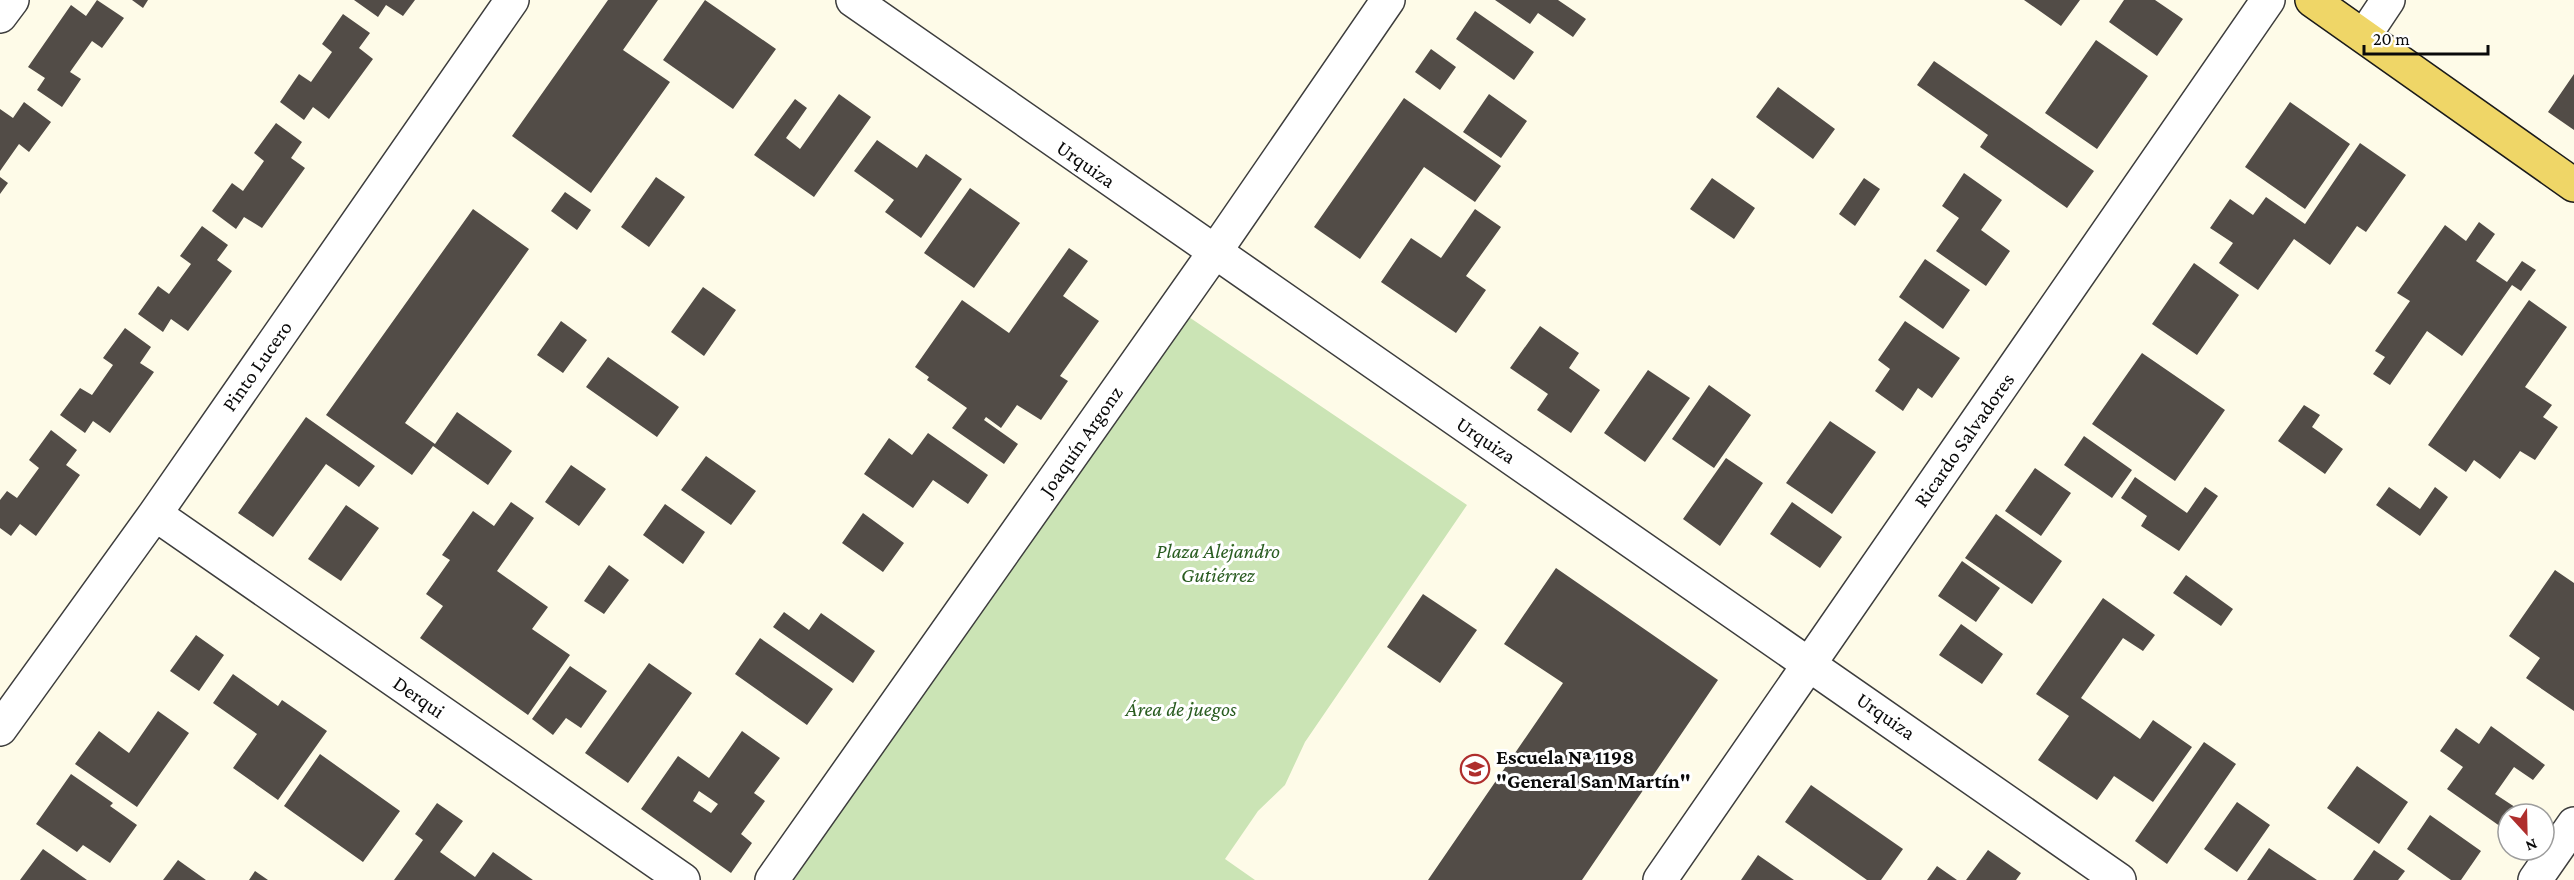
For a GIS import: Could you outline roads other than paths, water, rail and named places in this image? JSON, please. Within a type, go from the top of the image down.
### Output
[{"type":"main road","points":[[2312,0],[2574,185]]},
{"type":"street","points":[[0,16],[12,0]]},
{"type":"street","name":"Pinto Lucero","points":[[0,729],[155,514],[512,0]]},
{"type":"street","name":"Urquiza","points":[[853,0],[1214,253],[1810,662],[2119,880]]},
{"type":"street","name":"Joaquín Argonz","points":[[772,880],[1214,253],[1388,0]]},
{"type":"street","name":"Ricardo Salvadores","points":[[1660,880],[2268,0]]},
{"type":"street","points":[[2364,36],[2388,0]]},
{"type":"street","name":"Derqui","points":[[155,514],[683,880]]},
{"type":"street","points":[[2535,880],[2574,824]]},
{"type":"place","name":"Escuela Nª 1198 \"General San Martín\"","points":[[1475,769]]},
{"type":"park label","name":"Plaza Alejandro Gutiérrez","points":[[1218,563]]},
{"type":"park label","name":"Área de juegos","points":[[1181,709]]}]
